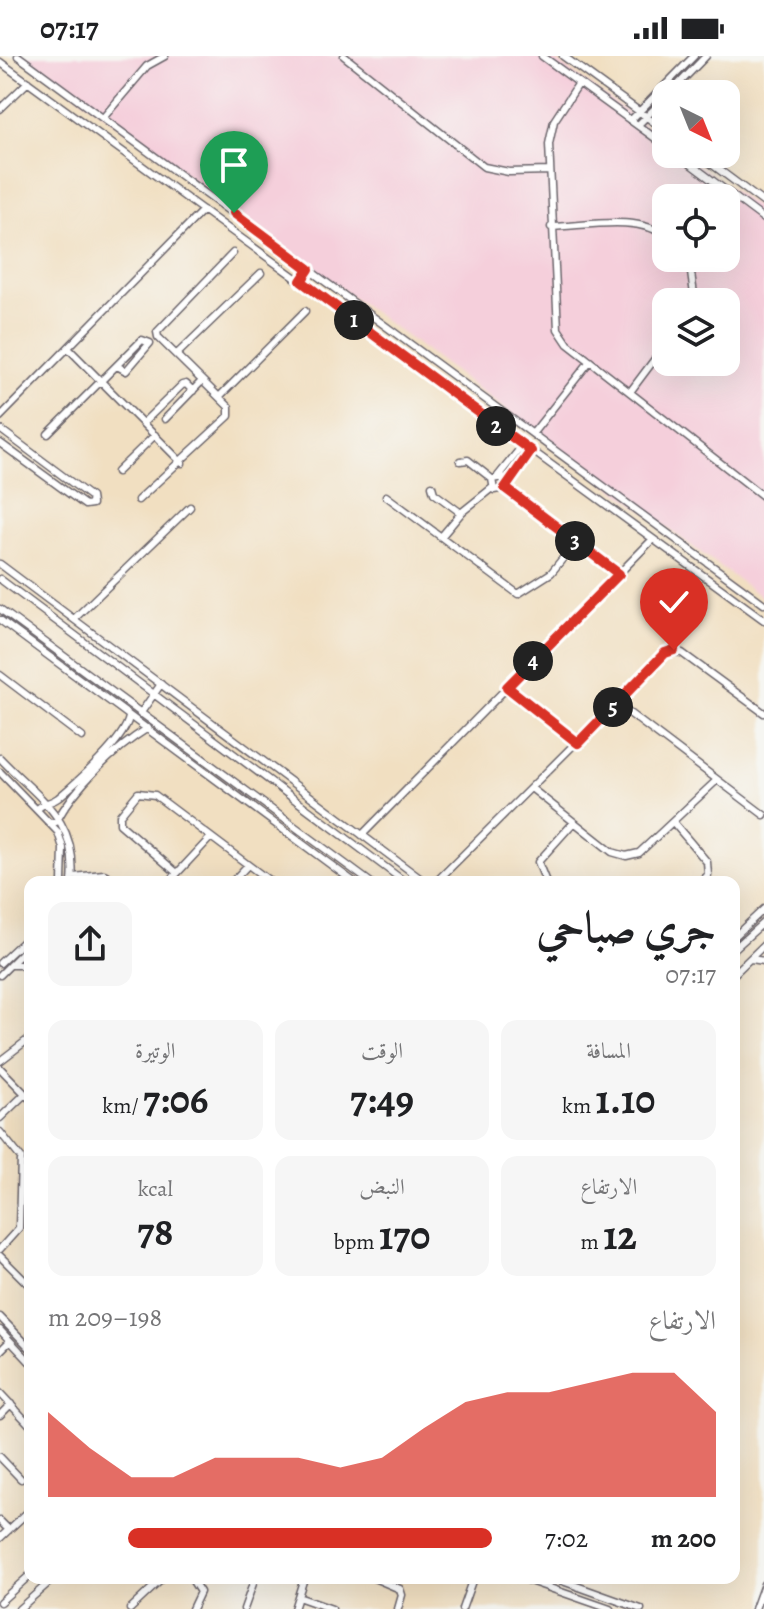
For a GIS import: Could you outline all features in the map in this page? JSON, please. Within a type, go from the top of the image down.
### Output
[{"type":"street","points":[[18,56],[764,604]]},
{"type":"street","points":[[103,118],[147,66],[165,56]]},
{"type":"street","points":[[344,56],[484,167],[509,172],[550,171]]},
{"type":"street","points":[[542,56],[652,136]]},
{"type":"street","points":[[563,56],[652,120]]},
{"type":"street","points":[[631,120],[694,56]]},
{"type":"street","points":[[682,80],[706,56]]},
{"type":"street","points":[[0,62],[764,620]]},
{"type":"street","points":[[0,109],[28,82]]},
{"type":"street","points":[[579,83],[554,121],[550,171],[555,320],[568,344],[764,497]]},
{"type":"street","points":[[638,125],[652,111]]},
{"type":"street","points":[[696,168],[764,219]]},
{"type":"street","points":[[717,168],[764,203]]},
{"type":"street","points":[[0,417],[203,210]]},
{"type":"street","points":[[551,227],[637,225],[652,228]]},
{"type":"street","points":[[138,500],[182,463],[229,416],[229,407],[158,337],[159,328],[233,253]]},
{"type":"street","points":[[290,273],[299,261]]},
{"type":"street","points":[[301,281],[309,269]]},
{"type":"street","points":[[176,355],[261,273]]},
{"type":"street","points":[[219,397],[305,311]]},
{"type":"street","points":[[48,434],[142,340],[150,343],[126,371],[117,366]]},
{"type":"street","points":[[68,348],[182,463]]},
{"type":"street","points":[[533,433],[590,361]]},
{"type":"street","points":[[630,392],[652,363]]},
{"type":"street","points":[[159,408],[166,418],[202,381]]},
{"type":"street","points":[[143,423],[182,385],[193,391]]},
{"type":"street","points":[[0,429],[91,497],[92,504],[85,505],[0,443]]},
{"type":"street","points":[[117,472],[155,435]]},
{"type":"street","points":[[441,537],[461,513],[492,488],[495,477],[523,445]]},
{"type":"street","points":[[492,488],[498,492],[506,486],[531,451]]},
{"type":"street","points":[[28,464],[35,455]]},
{"type":"street","points":[[460,461],[468,460],[495,477],[619,574]]},
{"type":"street","points":[[432,486],[434,493],[461,513]]},
{"type":"street","points":[[386,496],[520,594],[551,573],[576,542]]},
{"type":"street","points":[[74,619],[190,507]]},
{"type":"street","points":[[362,835],[653,539]]},
{"type":"street","points":[[0,564],[417,876]]},
{"type":"street","points":[[0,579],[397,876]]},
{"type":"street","points":[[0,609],[362,876]]},
{"type":"street","points":[[0,620],[346,876]]},
{"type":"street","points":[[442,876],[665,653],[674,650],[764,713]]},
{"type":"street","points":[[0,675],[82,737]]},
{"type":"street","points":[[37,810],[43,803],[58,798],[119,738],[161,684]]},
{"type":"street","points":[[507,687],[578,743]]},
{"type":"street","points":[[616,703],[764,815]]},
{"type":"street","points":[[50,823],[58,819],[66,803],[130,739],[147,730],[152,722]]},
{"type":"street","points":[[0,758],[58,819],[72,843],[73,876]]},
{"type":"street","points":[[0,772],[50,823],[63,848],[62,876]]},
{"type":"street","points":[[531,788],[612,852],[626,856],[639,853],[717,780]]},
{"type":"street","points":[[177,873],[120,824],[120,815],[138,793],[155,795],[263,876]]},
{"type":"street","points":[[544,876],[538,862],[574,822]]},
{"type":"street","points":[[673,822],[708,864],[709,872],[706,876]]},
{"type":"street","points":[[174,876],[211,837]]},
{"type":"street","points":[[238,876],[248,865]]},
{"type":"street","points":[[740,931],[764,909]]},
{"type":"street","points":[[740,944],[764,922]]},
{"type":"street","points":[[0,963],[24,941]]},
{"type":"street","points":[[740,969],[764,945]]},
{"type":"street","points":[[0,975],[24,954]]},
{"type":"street","points":[[751,959],[764,961]]},
{"type":"street","points":[[10,965],[24,967]]},
{"type":"street","points":[[0,1061],[24,1043]]},
{"type":"street","points":[[0,1068],[24,1093]]},
{"type":"street","points":[[0,1118],[24,1098]]},
{"type":"street","points":[[0,1132],[19,1153],[21,1164],[19,1228],[0,1249]]},
{"type":"street","points":[[0,1256],[24,1280]]},
{"type":"street","points":[[0,1317],[24,1342]]},
{"type":"street","points":[[0,1330],[24,1354]]},
{"type":"street","points":[[0,1351],[10,1341]]},
{"type":"street","points":[[0,1393],[24,1418]]},
{"type":"street","points":[[0,1415],[11,1404]]},
{"type":"street","points":[[0,1457],[21,1479]]},
{"type":"street","points":[[0,1538],[24,1516]]},
{"type":"street","points":[[0,1521],[9,1530]]},
{"type":"street","points":[[0,1602],[24,1580]]},
{"type":"street","points":[[13,1609],[22,1607],[47,1584]]},
{"type":"street","points":[[130,1609],[157,1584]]},
{"type":"street","points":[[192,1609],[200,1592],[195,1584]]},
{"type":"street","points":[[244,1609],[253,1584]]},
{"type":"street","points":[[294,1609],[302,1584]]},
{"type":"street","points":[[388,1584],[400,1589],[402,1595],[398,1609]]},
{"type":"street","points":[[462,1609],[471,1584]]},
{"type":"street","points":[[541,1584],[610,1609]]},
{"type":"street","points":[[571,1584],[641,1609]]},
{"type":"street","points":[[755,1609],[764,1584]]},
{"type":"street","points":[[298,1597],[332,1609]]},
{"type":"shaded area","points":[[24,56],[550,56],[652,130],[652,168],[703,168],[725,184],[652,184],[652,272],[740,272],[740,195],[764,213],[764,599]]},
{"type":"route","points":[[234,213],[309,269],[304,272],[301,281],[531,451],[505,488],[619,574],[507,687],[578,743],[665,653],[674,650]]}]
